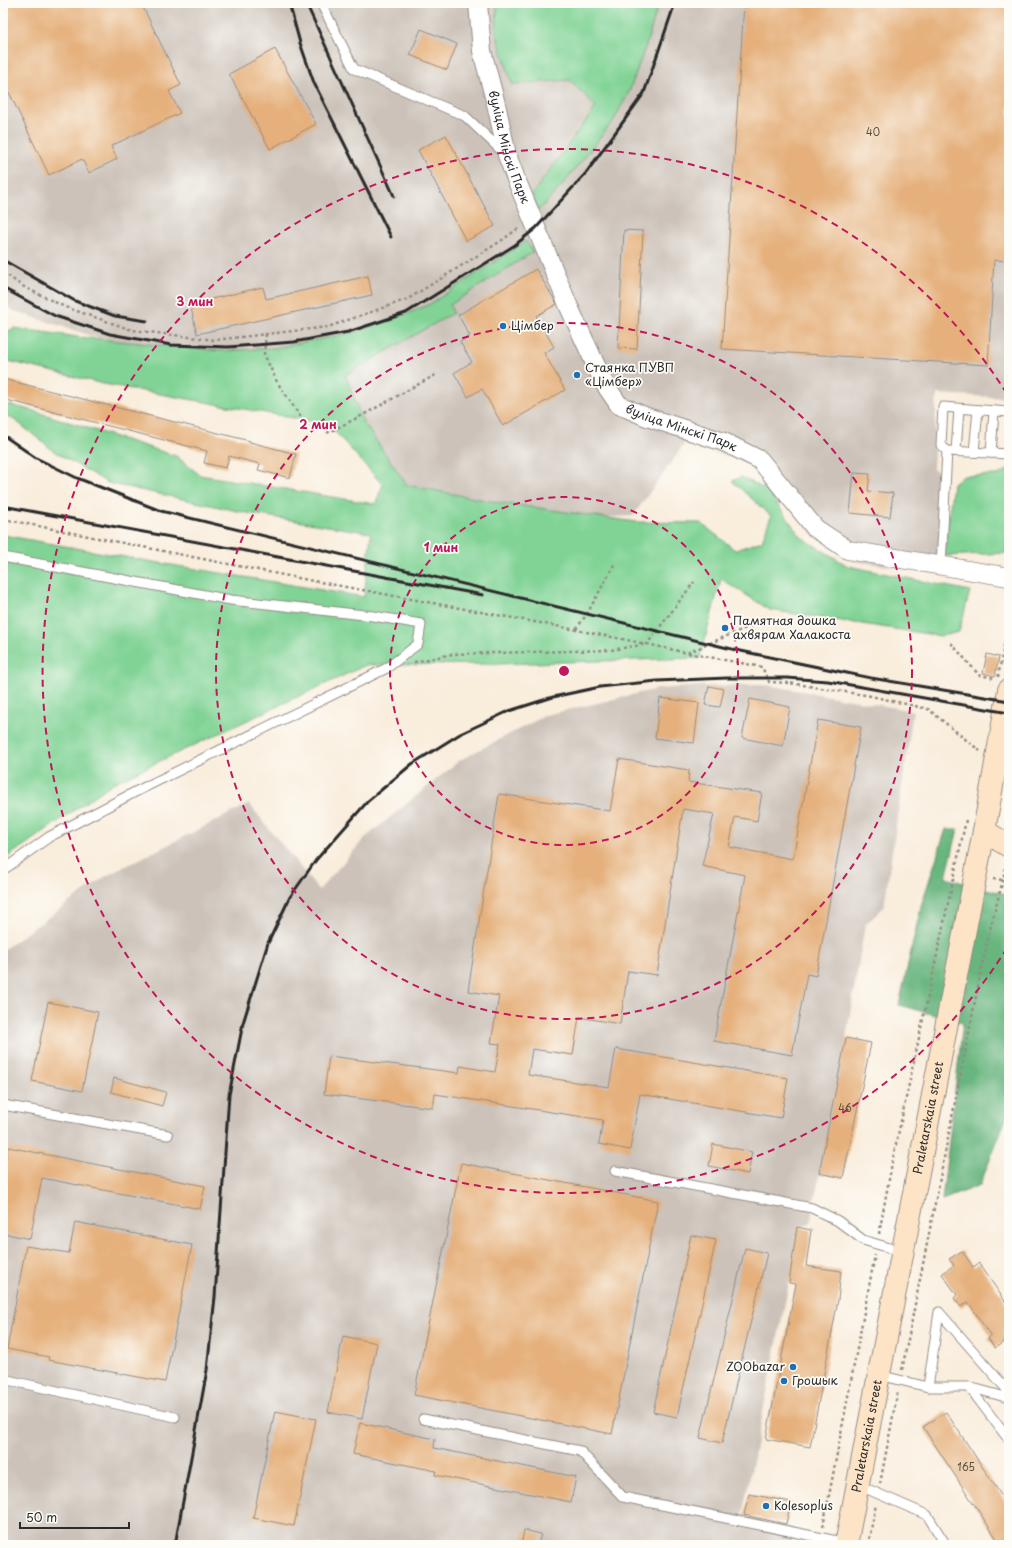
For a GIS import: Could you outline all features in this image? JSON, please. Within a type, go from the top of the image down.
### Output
[{"type":"main road","name":"Praletarskaia street","points":[[854,1544],[858,1485],[890,1377],[903,1252],[984,831],[1001,684]]},
{"type":"main road","points":[[984,831],[1009,846]]},
{"type":"street","name":"вуліца Мінскі Парк","points":[[478,3],[482,51],[497,108],[507,155],[569,307],[604,383],[619,404],[647,417],[724,442],[760,460],[814,528],[848,550],[941,566],[1009,584]]},
{"type":"lane","points":[[321,3],[354,69],[465,116],[507,155]]},
{"type":"lane","points":[[1009,412],[943,407],[941,445],[952,451],[1009,454]]},
{"type":"lane","points":[[941,566],[952,451],[959,409]]},
{"type":"lane","points":[[974,452],[978,410]]},
{"type":"lane","points":[[991,453],[994,411]]},
{"type":"lane","points":[[3,557],[231,600],[373,616],[421,624],[418,644],[387,668],[90,815],[49,837],[3,870]]},
{"type":"lane","points":[[3,1105],[168,1135]]},
{"type":"lane","points":[[615,1171],[812,1208],[838,1221],[863,1240],[903,1252]]},
{"type":"lane","points":[[928,1387],[939,1312],[1009,1392]]},
{"type":"lane","points":[[890,1377],[928,1387],[969,1387],[1009,1398]]},
{"type":"lane","points":[[3,1378],[174,1417]]},
{"type":"lane","points":[[969,1387],[1009,1440]]},
{"type":"lane","points":[[422,1419],[580,1451],[623,1497],[854,1544]]},
{"type":"lane","points":[[858,1485],[927,1515],[946,1545]]},
{"type":"path","points":[[3,272],[22,286],[65,307],[132,330],[215,340],[328,327],[408,299],[501,241],[533,218]]},
{"type":"path","points":[[266,334],[264,354],[277,382],[306,425]]},
{"type":"path","points":[[327,433],[437,374]]},
{"type":"path","points":[[3,519],[303,579],[575,629],[687,653],[762,667],[769,682],[790,683],[871,696],[928,709],[980,751]]},
{"type":"path","points":[[575,629],[587,614],[615,563]]},
{"type":"path","points":[[387,668],[453,654],[611,650],[647,644],[694,582]]},
{"type":"path","points":[[951,643],[979,675],[1001,684],[1007,631],[1009,584]]},
{"type":"path","points":[[687,653],[767,619]]},
{"type":"path","points":[[979,759],[982,744]]},
{"type":"path","points":[[821,1538],[892,1163],[966,819]]},
{"type":"path","points":[[854,1544],[878,1493],[890,1377],[987,941],[1003,880],[1009,846]]},
{"type":"shaded area","points":[[3,3],[1009,3],[1009,398],[937,394],[933,469],[941,473],[941,526],[937,573],[854,561],[813,535],[755,465],[685,443],[633,516],[577,519],[405,495],[377,462],[329,357],[148,354],[14,311],[3,303]]},
{"type":"shaded area","points":[[767,685],[913,711],[884,907],[865,925],[846,1038],[810,1224],[797,1228],[789,1283],[741,1521],[795,1528],[792,1545],[3,1545],[3,950],[106,876],[249,804],[319,890],[365,838],[460,760],[546,715],[657,689],[702,686]]},
{"type":"green space","points":[[497,3],[659,3],[629,92],[614,120],[561,187],[538,211],[532,194],[596,107],[570,80],[512,84],[496,33]]},
{"type":"green space","points":[[526,241],[533,252],[450,305],[453,313],[345,375],[363,422],[407,485],[495,502],[636,522],[701,523],[735,550],[762,541],[771,516],[732,481],[741,477],[767,490],[801,537],[848,566],[970,591],[959,632],[941,636],[770,610],[721,579],[700,658],[497,664],[366,665],[113,783],[3,860],[3,535],[364,597],[371,533],[247,513],[108,483],[55,452],[16,421],[3,413],[3,403],[34,411],[176,456],[200,475],[375,504],[383,485],[328,424],[104,384],[4,360],[3,334],[14,328],[78,337],[221,351],[275,348],[359,331],[414,311],[430,304]]},
{"type":"green space","points":[[1009,469],[1009,553],[944,556],[953,483],[964,476],[998,475]]},
{"type":"green space","points":[[946,829],[958,829],[946,878],[1009,895],[1009,1111],[980,1185],[942,1200],[963,1023],[899,1005],[921,906]]},
{"type":"building","points":[[3,3],[141,3],[181,85],[169,91],[180,113],[111,146],[117,159],[89,173],[82,159],[49,175],[3,80]]},
{"type":"building","points":[[744,3],[1009,3],[1009,261],[994,260],[988,365],[722,349]]},
{"type":"building","points":[[421,29],[457,44],[447,70],[410,55]]},
{"type":"building","points":[[275,49],[316,124],[270,149],[229,74]]},
{"type":"building","points":[[446,135],[495,226],[466,241],[418,150]]},
{"type":"building","points":[[624,230],[643,231],[637,349],[618,348]]},
{"type":"building","name":"Цімбер","points":[[536,269],[557,304],[536,316],[554,347],[544,353],[565,390],[503,426],[482,389],[468,397],[454,373],[472,362],[460,342],[470,336],[458,315]]},
{"type":"building","points":[[368,276],[372,295],[197,334],[190,304],[263,287],[266,299]]},
{"type":"building","points":[[3,379],[296,454],[290,478],[258,470],[260,464],[229,456],[226,468],[204,463],[207,451],[3,399]]},
{"type":"building","points":[[854,473],[870,474],[868,491],[893,493],[890,517],[850,513]]},
{"type":"building","points":[[987,654],[999,657],[995,676],[983,673]]},
{"type":"building","points":[[709,686],[724,689],[720,707],[705,705]]},
{"type":"building","points":[[660,698],[699,703],[694,743],[655,738]]},
{"type":"building","points":[[750,699],[790,707],[783,746],[742,738]]},
{"type":"building","points":[[818,720],[861,727],[816,976],[807,974],[792,1055],[714,1041],[745,875],[702,866],[714,814],[683,809],[657,975],[628,971],[620,1024],[579,1017],[573,1055],[532,1049],[528,1075],[609,1087],[616,1049],[788,1078],[781,1118],[640,1094],[630,1150],[599,1144],[603,1120],[435,1094],[433,1108],[324,1094],[329,1056],[459,1073],[460,1066],[495,1072],[500,1044],[491,1043],[499,996],[468,991],[499,794],[610,811],[619,759],[689,770],[688,782],[762,793],[757,821],[735,817],[729,847],[793,859]]},
{"type":"building","points":[[48,1002],[98,1012],[82,1091],[32,1081]]},
{"type":"building","points":[[846,1038],[871,1043],[843,1178],[819,1173]]},
{"type":"building","points":[[114,1078],[166,1092],[162,1106],[111,1092]]},
{"type":"building","points":[[713,1144],[752,1152],[748,1174],[709,1166]]},
{"type":"building","points":[[8,1147],[205,1186],[200,1209],[42,1178],[30,1239],[3,1233],[3,1170]]},
{"type":"building","points":[[461,1163],[658,1201],[612,1434],[414,1395]]},
{"type":"building","points":[[75,1222],[192,1245],[165,1382],[48,1360],[49,1357],[7,1349],[26,1246],[69,1253]]},
{"type":"building","points":[[797,1227],[811,1230],[806,1266],[841,1271],[838,1300],[810,1447],[766,1439],[796,1284],[789,1283]]},
{"type":"building","points":[[691,1235],[716,1240],[677,1417],[653,1412]]},
{"type":"building","points":[[745,1248],[767,1253],[722,1443],[700,1438]]},
{"type":"building","points":[[962,1251],[973,1267],[979,1263],[1009,1307],[1009,1338],[995,1348],[988,1338],[991,1336],[968,1302],[961,1307],[954,1298],[957,1295],[942,1274],[954,1265],[949,1259]]},
{"type":"building","points":[[343,1336],[377,1343],[362,1419],[328,1412]]},
{"type":"building","points":[[275,1411],[316,1419],[294,1526],[253,1518]]},
{"type":"building","points":[[946,1412],[1009,1507],[1009,1545],[1001,1545],[923,1427]]},
{"type":"building","points":[[360,1423],[435,1439],[434,1448],[576,1477],[571,1502],[435,1475],[436,1471],[353,1454]]},
{"type":"building","points":[[749,1494],[791,1502],[786,1524],[744,1515]]},
{"type":"building","points":[[524,1530],[541,1534],[538,1545],[521,1545]]},
{"type":"railway","points":[[289,3],[300,43],[314,83],[391,237]]},
{"type":"railway","points":[[306,3],[394,196]]},
{"type":"railway","points":[[3,288],[55,316],[110,334],[171,345],[228,347],[294,342],[348,332],[406,313],[515,245],[536,228],[586,173],[644,93],[675,3]]},
{"type":"railway","points":[[3,260],[75,301],[115,316],[147,321]]},
{"type":"railway","points":[[3,435],[36,458],[77,478],[161,511],[736,650],[871,678],[1009,701]]},
{"type":"railway","points":[[3,506],[483,595]]},
{"type":"railway","points":[[175,1545],[207,1370],[215,1297],[229,1095],[243,1023],[268,943],[290,897],[316,860],[368,801],[412,764],[460,734],[509,711],[553,697],[600,687],[657,681],[727,678],[787,678],[828,681],[1009,713]]},
{"type":"place","name":"Цімбер","points":[[503,326]]},
{"type":"place","name":"Стаянка ПУВП «Цімбер»","points":[[577,375]]},
{"type":"place","name":"Памятная дошка ахвярам Халакоста","points":[[725,628]]},
{"type":"place","name":"ZOObazar","points":[[793,1367]]},
{"type":"place","name":"Грошык","points":[[784,1381]]},
{"type":"place","name":"Kolesoplus","points":[[766,1506]]}]
